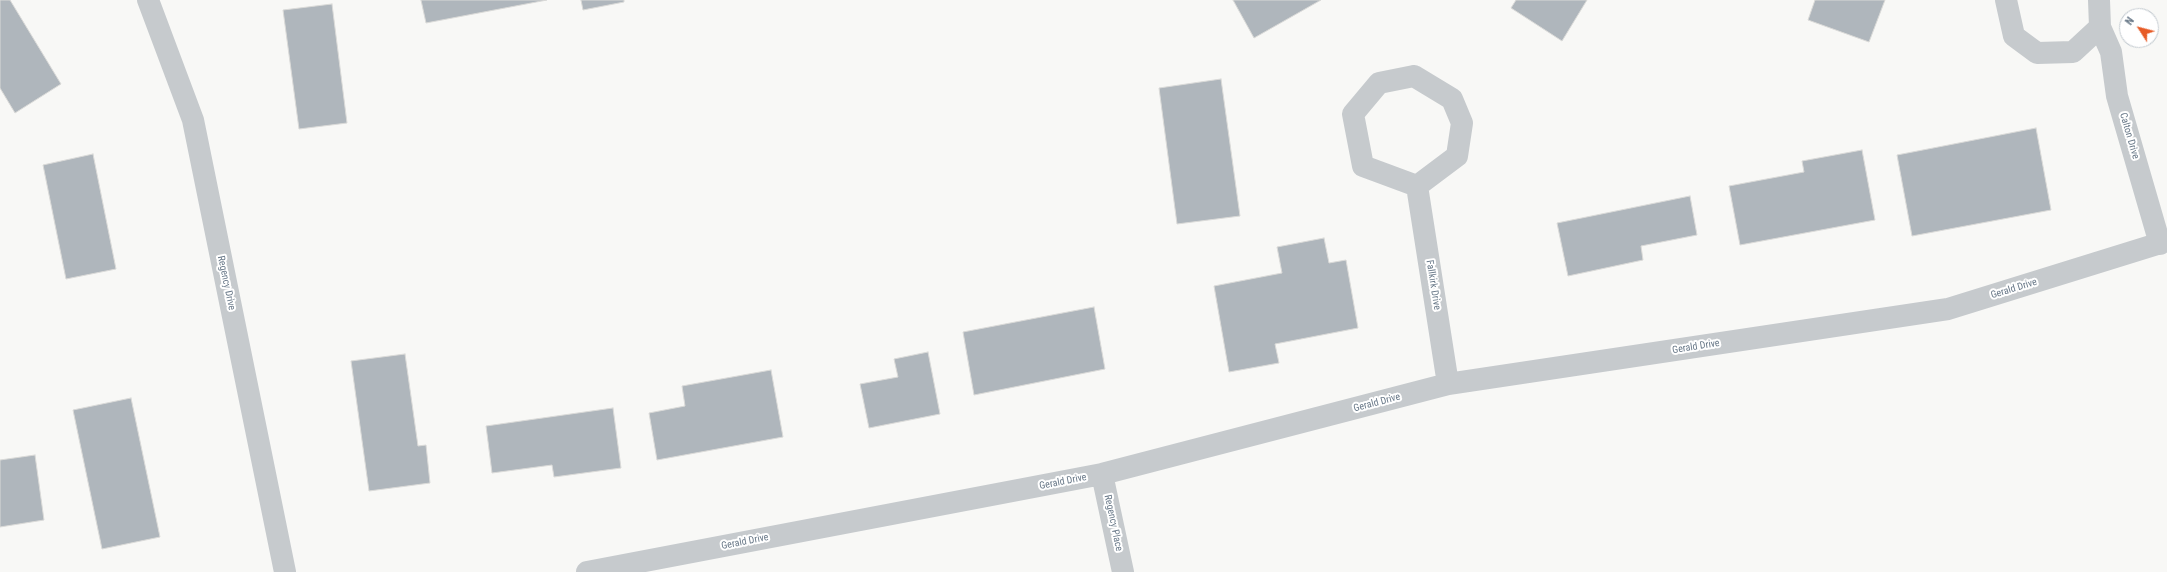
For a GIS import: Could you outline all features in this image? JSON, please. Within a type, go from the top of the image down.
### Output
[{"type":"street","name":"Regency Drive","points":[[148,0],[193,120],[286,572]]},
{"type":"street","points":[[2006,0],[2014,36],[2037,53],[2074,52],[2100,27]]},
{"type":"street","name":"Calton Drive","points":[[2099,0],[2100,27],[2111,52],[2117,96],[2164,242]]},
{"type":"street","points":[[1414,76],[1452,99],[1462,123],[1457,156],[1417,186],[1362,166],[1353,114],[1379,83],[1414,76]]},
{"type":"street","name":"Fallkirk Drive","points":[[1417,186],[1448,384]]},
{"type":"street","name":"Gerald Drive","points":[[587,572],[1102,474],[1448,384],[1948,309],[2164,242]]},
{"type":"street","name":"Regency Place","points":[[1102,474],[1123,572]]},
{"type":"building","points":[[0,0],[10,0],[61,84],[15,113],[0,88]]},
{"type":"building","points":[[421,0],[547,0],[426,23]]},
{"type":"building","points":[[581,0],[624,0],[624,2],[583,10]]},
{"type":"building","points":[[1233,0],[1321,0],[1254,38]]},
{"type":"building","points":[[1516,0],[1587,0],[1562,41],[1511,8]]},
{"type":"building","points":[[1815,0],[1885,0],[1869,42],[1808,20]]},
{"type":"building","points":[[332,4],[347,123],[299,129],[283,10]]},
{"type":"building","points":[[1221,79],[1240,216],[1177,224],[1159,88]]},
{"type":"building","points":[[2036,128],[2051,210],[1912,236],[1897,155]]},
{"type":"building","points":[[1862,150],[1875,220],[1740,245],[1729,186],[1804,172],[1802,161]]},
{"type":"building","points":[[93,154],[116,269],[66,279],[43,165]]},
{"type":"building","points":[[1690,196],[1697,235],[1641,246],[1643,260],[1568,276],[1557,223]]},
{"type":"building","points":[[1324,238],[1329,263],[1346,260],[1358,328],[1275,344],[1279,363],[1229,372],[1214,286],[1282,273],[1277,247]]},
{"type":"building","points":[[1094,307],[1105,369],[974,395],[963,332]]},
{"type":"building","points":[[928,352],[940,414],[869,428],[860,384],[898,377],[894,359]]},
{"type":"building","points":[[405,354],[418,446],[426,445],[430,483],[369,491],[351,361]]},
{"type":"building","points":[[771,370],[783,437],[657,460],[649,413],[685,406],[682,386]]},
{"type":"building","points":[[131,398],[160,537],[102,549],[73,410]]},
{"type":"building","points":[[613,408],[621,468],[554,477],[552,465],[492,473],[486,426]]},
{"type":"building","points":[[35,455],[44,520],[0,527],[0,460]]}]
